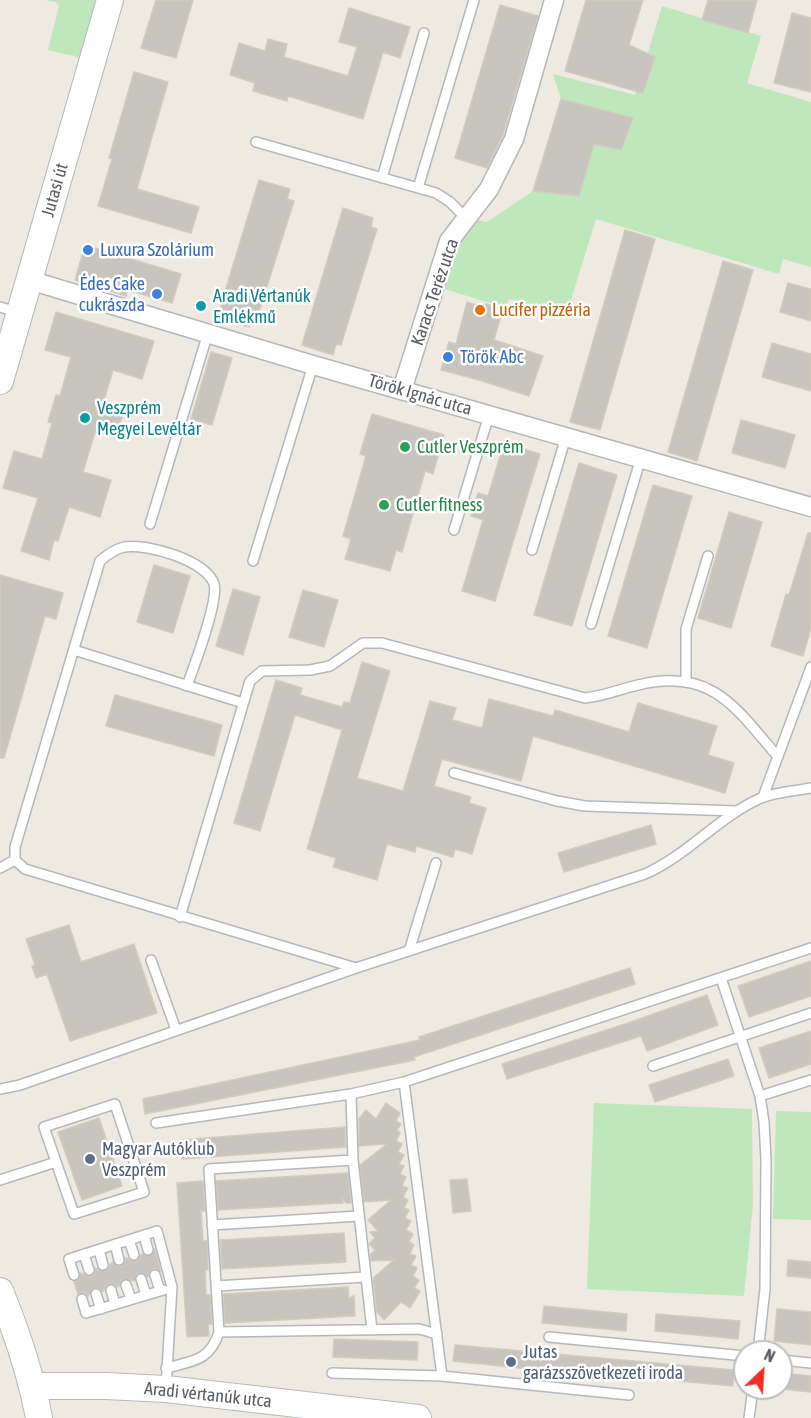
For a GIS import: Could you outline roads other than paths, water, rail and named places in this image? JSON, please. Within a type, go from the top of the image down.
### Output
[{"type":"street","name":"Jutasi út","points":[[0,381],[10,310],[29,280],[110,0]]},
{"type":"street","name":"Karacs Teréz utca","points":[[402,390],[449,241],[489,189],[514,139],[554,0]]},
{"type":"street","name":"Török Ignác utca","points":[[29,280],[811,507]]},
{"type":"street","points":[[0,1291],[18,1335],[34,1386],[39,1418]]},
{"type":"street","name":"Aradi vértanúk utca","points":[[34,1386],[114,1386],[166,1378],[418,1418]]},
{"type":"lane","points":[[418,188],[474,0]]},
{"type":"lane","points":[[382,178],[424,33]]},
{"type":"lane","points":[[256,142],[436,193],[450,202],[466,218]]},
{"type":"lane","points":[[150,524],[208,333]]},
{"type":"lane","points":[[253,561],[313,364]]},
{"type":"lane","points":[[454,530],[489,415]]},
{"type":"lane","points":[[532,550],[566,437]]},
{"type":"lane","points":[[591,624],[641,458]]},
{"type":"lane","points":[[188,686],[214,599],[214,583],[206,572],[187,559],[145,547],[123,547],[108,553],[100,561],[15,847],[15,860],[25,869],[356,968]]},
{"type":"lane","points":[[686,680],[686,629],[708,556]]},
{"type":"lane","points":[[180,916],[250,681],[262,671],[310,670],[330,666],[363,644],[381,643],[585,698],[602,697],[638,685],[663,680],[686,680],[710,690],[733,704],[778,757]]},
{"type":"lane","points":[[74,650],[243,703]]},
{"type":"lane","points":[[763,797],[811,667]]},
{"type":"lane","points":[[454,773],[557,801],[585,806],[737,810]]},
{"type":"lane","points":[[0,1089],[32,1081],[356,968],[645,874],[663,866],[737,810],[763,797],[811,788]]},
{"type":"lane","points":[[0,868],[15,860]]},
{"type":"lane","points":[[409,951],[436,863]]},
{"type":"lane","points":[[156,1123],[351,1094],[404,1082],[811,948]]},
{"type":"lane","points":[[151,960],[177,1030]]},
{"type":"lane","points":[[721,978],[760,1096],[766,1160],[765,1289],[759,1340]]},
{"type":"lane","points":[[653,1066],[811,1013]]},
{"type":"lane","points":[[760,1096],[811,1080]]},
{"type":"lane","points":[[404,1082],[442,1376]]},
{"type":"lane","points":[[351,1094],[353,1160],[372,1330]]},
{"type":"lane","points":[[115,1104],[144,1192],[74,1214],[56,1162],[45,1126],[115,1104]]},
{"type":"lane","points":[[166,1378],[203,1358],[216,1342],[219,1332],[209,1169],[353,1160]]},
{"type":"lane","points":[[0,1180],[56,1162]]},
{"type":"lane","points":[[212,1225],[359,1216]]},
{"type":"lane","points":[[74,1275],[69,1259],[157,1231],[172,1287],[166,1378]]},
{"type":"lane","points":[[144,1235],[148,1250]]},
{"type":"lane","points":[[129,1240],[134,1255]]},
{"type":"lane","points":[[115,1244],[119,1260]]},
{"type":"lane","points":[[99,1250],[104,1265]]},
{"type":"lane","points":[[84,1254],[89,1270]]},
{"type":"lane","points":[[156,1275],[160,1291]]},
{"type":"lane","points":[[216,1286],[365,1277]]},
{"type":"lane","points":[[141,1280],[146,1295]]},
{"type":"lane","points":[[126,1285],[131,1299]]},
{"type":"lane","points":[[82,1299],[86,1313],[172,1287]]},
{"type":"lane","points":[[111,1290],[115,1304]]},
{"type":"lane","points":[[96,1294],[101,1309]]},
{"type":"lane","points":[[219,1332],[419,1329],[437,1334]]},
{"type":"lane","points":[[549,1337],[733,1355]]},
{"type":"lane","points":[[793,1361],[811,1363]]},
{"type":"lane","points":[[332,1372],[442,1376],[629,1395]]},
{"type":"lane","points":[[749,1418],[751,1400]]},
{"type":"place","name":"Luxura Szolárium","points":[[88,250]]},
{"type":"place","name":"Édes Cake cukrászda","points":[[157,294]]},
{"type":"place","name":"Aradi Vértanúk Emlékmű","points":[[201,306]]},
{"type":"place","name":"Lucifer pizzéria","points":[[480,310]]},
{"type":"place","name":"Török Abc","points":[[448,357]]},
{"type":"place","name":"Veszprém Megyei Levéltár","points":[[85,418]]},
{"type":"place","name":"Cutler Veszprém","points":[[405,447]]},
{"type":"place","name":"Cutler fitness","points":[[384,505]]},
{"type":"place","name":"Magyar Autóklub Veszprém","points":[[90,1159]]},
{"type":"place","name":"Jutas garázsszövetkezeti iroda","points":[[511,1362]]}]
